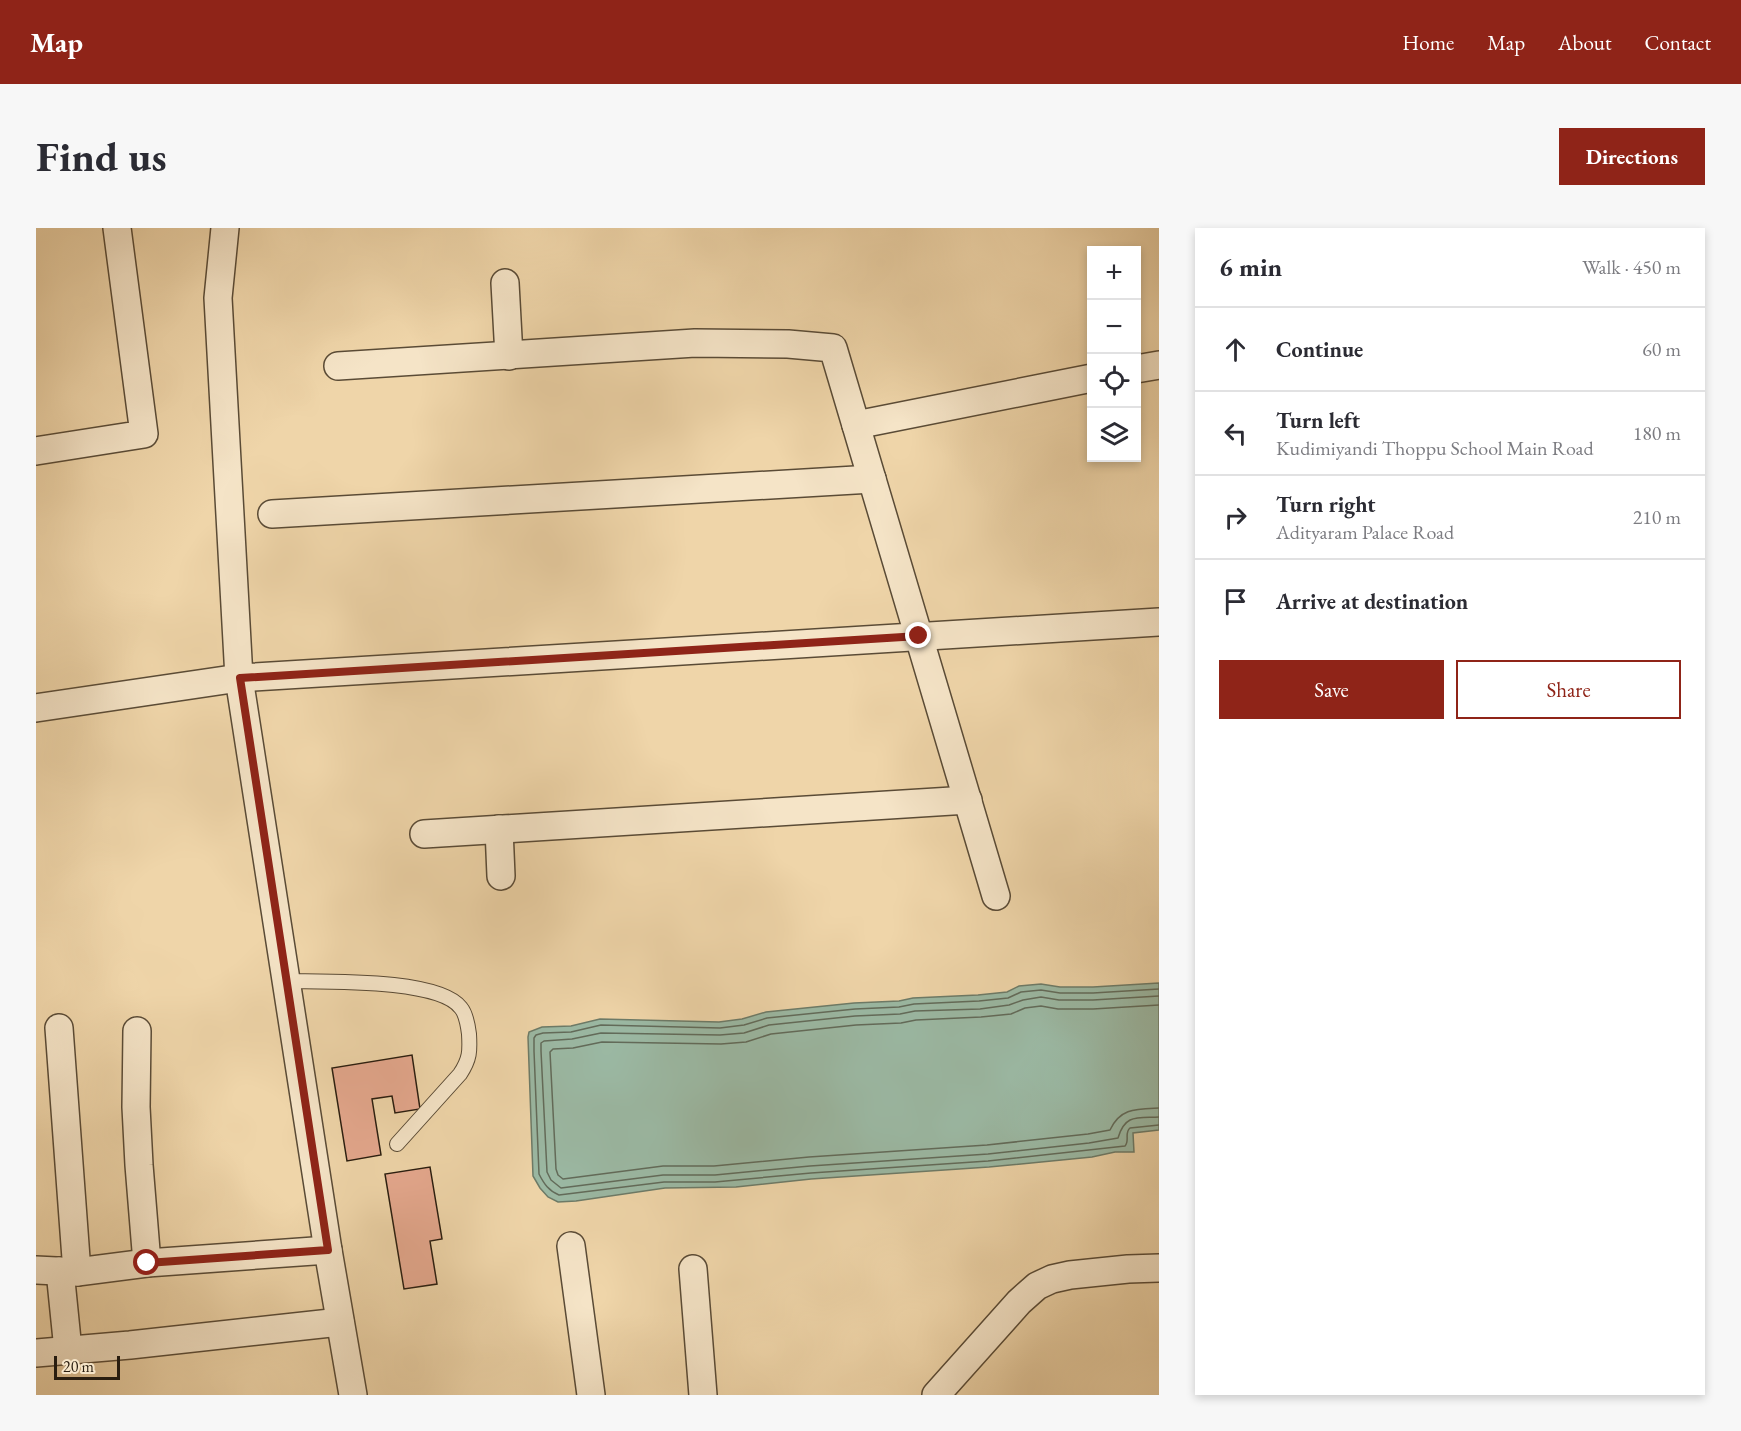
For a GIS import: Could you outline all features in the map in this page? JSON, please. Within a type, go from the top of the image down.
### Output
[{"type":"street","points":[[36,451],[144,434],[117,228]]},
{"type":"street","points":[[225,228],[218,298],[240,678],[328,1250],[353,1395]]},
{"type":"street","points":[[504,283],[509,356]]},
{"type":"street","points":[[338,366],[695,343],[788,344],[833,348],[996,896]]},
{"type":"street","points":[[1141,368],[1159,365]]},
{"type":"street","points":[[856,425],[1087,379]]},
{"type":"street","points":[[272,514],[872,479]]},
{"type":"street","points":[[36,708],[240,678],[1159,622]]},
{"type":"street","points":[[424,834],[968,800]]},
{"type":"street","points":[[499,829],[501,876]]},
{"type":"street","points":[[59,1028],[58,1271],[68,1350]]},
{"type":"street","points":[[137,1031],[136,1107],[147,1263]]},
{"type":"street","points":[[572,1246],[591,1395]]},
{"type":"street","points":[[58,1271],[328,1250]]},
{"type":"street","points":[[936,1395],[1019,1302],[1037,1286],[1052,1279],[1070,1275],[1159,1268]]},
{"type":"street","points":[[693,1269],[703,1395]]},
{"type":"street","points":[[36,1353],[340,1322]]},
{"type":"lane","points":[[286,981],[388,985],[423,989],[447,996],[462,1008],[468,1025],[470,1049],[467,1063],[460,1074],[397,1143]]},
{"type":"water","points":[[1159,983],[1159,1130],[1133,1133],[1134,1152],[1115,1152],[1092,1157],[989,1167],[811,1179],[736,1187],[665,1188],[558,1202],[548,1197],[533,1176],[528,1037],[529,1032],[542,1027],[571,1026],[600,1019],[719,1022],[742,1019],[766,1012],[913,998],[978,995],[1007,992],[1019,986],[1041,984],[1060,987],[1093,987]]},
{"type":"building","points":[[412,1055],[420,1109],[395,1113],[392,1096],[372,1099],[381,1155],[347,1161],[332,1068]]},
{"type":"building","points":[[430,1167],[442,1239],[430,1241],[437,1284],[404,1289],[385,1174]]},
{"type":"route","points":[[147,1263],[328,1250],[240,678],[919,636]]}]
